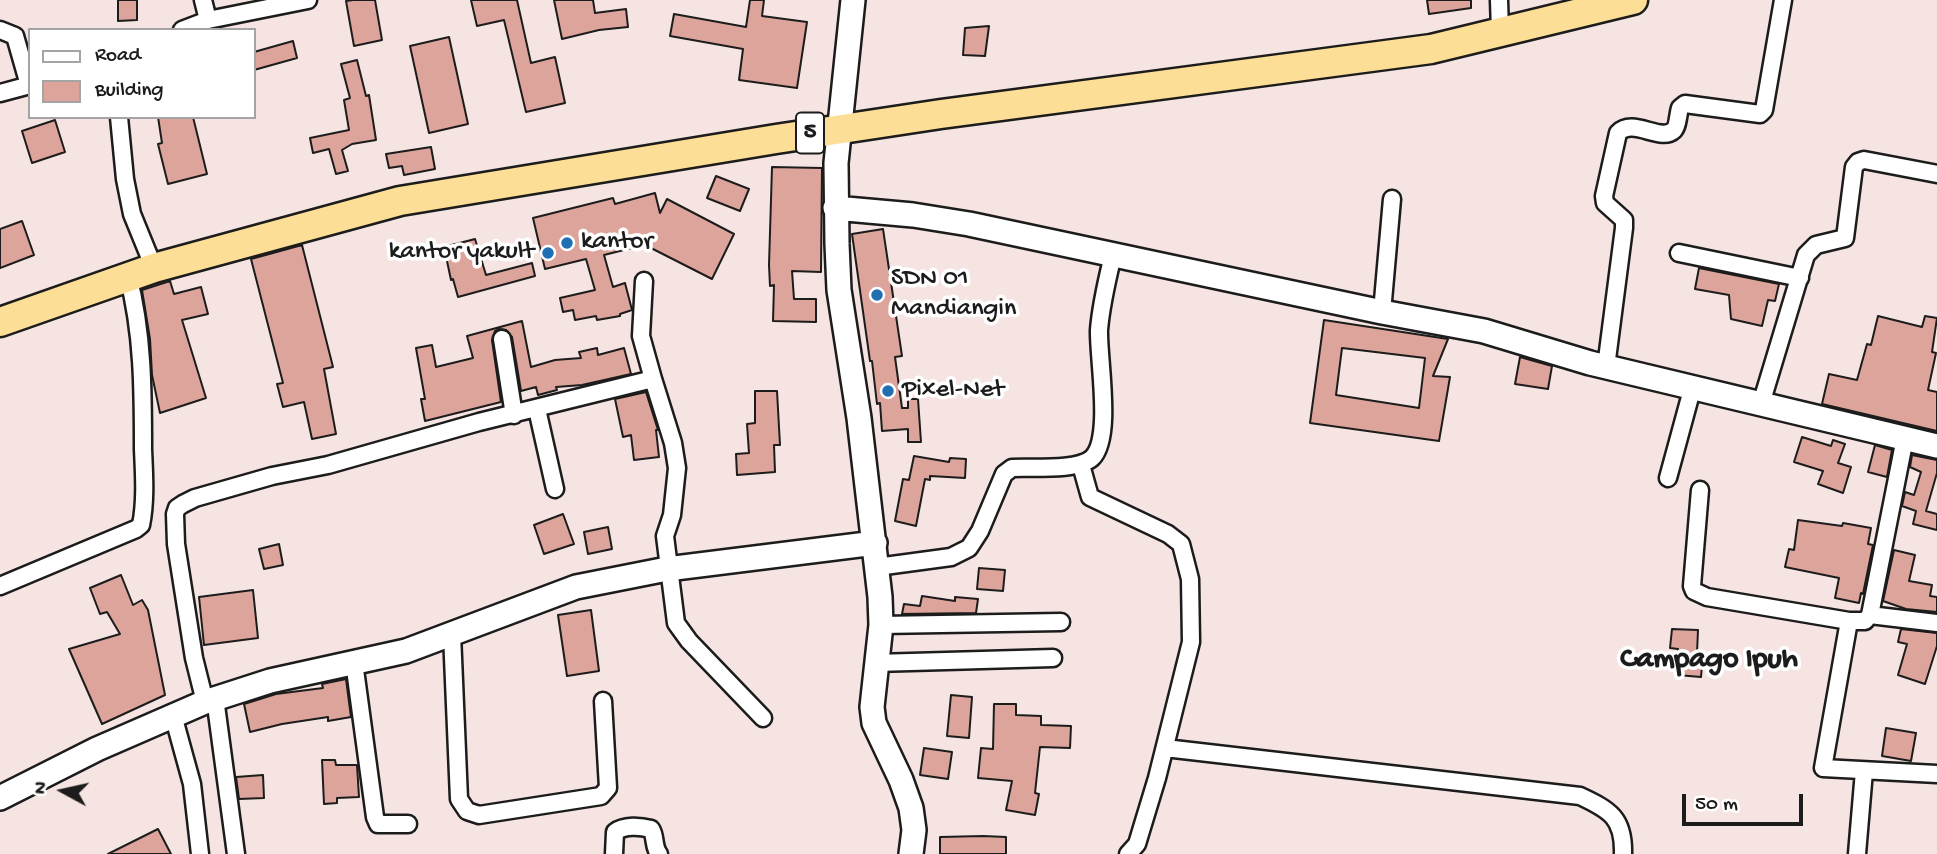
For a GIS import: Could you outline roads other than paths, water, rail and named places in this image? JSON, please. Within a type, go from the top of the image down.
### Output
[{"type":"highway","name":"5","points":[[0,321],[141,272],[400,201],[841,129],[1418,51],[1633,0]]},
{"type":"street","points":[[203,0],[208,20]]},
{"type":"street","points":[[187,28],[208,20],[308,0]]},
{"type":"street","points":[[853,0],[836,163],[839,290],[859,418],[877,567],[881,625],[875,663],[872,707],[874,723],[911,808],[914,830],[911,854]]},
{"type":"street","points":[[1499,0],[1500,32]]},
{"type":"street","points":[[1606,366],[1625,228],[1624,220],[1605,203],[1604,196],[1618,133],[1628,127],[1665,134],[1671,132],[1675,129],[1680,108],[1685,104],[1760,114],[1764,110],[1783,0]]},
{"type":"street","points":[[0,30],[15,36],[28,82]]},
{"type":"street","points":[[0,93],[28,85]]},
{"type":"street","points":[[0,586],[141,525],[144,479],[139,326],[141,272],[125,179],[119,119]]},
{"type":"street","points":[[1761,404],[1807,255],[1816,245],[1845,238],[1854,167],[1864,160],[1937,174]]},
{"type":"street","points":[[1382,312],[1392,199]]},
{"type":"street","points":[[835,208],[935,218],[1484,331],[1606,366],[1937,446]]},
{"type":"street","points":[[1679,253],[1800,278]]},
{"type":"street","points":[[877,567],[951,557],[969,548],[980,531],[1003,474],[1012,468],[1081,465],[1092,458],[1101,433],[1104,394],[1099,332],[1104,290],[1113,255]]},
{"type":"street","points":[[644,281],[642,336],[673,443],[677,468],[674,502],[665,536],[667,569],[676,623],[763,718]]},
{"type":"street","points":[[502,339],[514,415]]},
{"type":"street","points":[[236,854],[210,700],[194,658],[184,603],[176,544],[177,508],[195,498],[272,476],[328,466],[430,436],[653,379]]},
{"type":"street","points":[[1668,478],[1693,386]]},
{"type":"street","points":[[537,409],[555,489]]},
{"type":"street","points":[[1700,490],[1692,586],[1694,592],[1707,597],[1849,621],[1866,621],[1870,615],[1905,438]]},
{"type":"street","points":[[1081,465],[1090,497],[1168,534],[1181,544],[1190,579],[1191,642],[1165,748],[1137,844],[1128,854]]},
{"type":"street","points":[[0,798],[97,749],[210,700],[270,681],[406,651],[576,587],[667,569],[874,543]]},
{"type":"street","points":[[1870,615],[1937,623]]},
{"type":"street","points":[[1849,621],[1822,768],[1937,774]]},
{"type":"street","points":[[881,625],[1061,622]]},
{"type":"street","points":[[452,634],[459,799],[467,811],[479,815],[601,796],[608,788],[603,701]]},
{"type":"street","points":[[875,663],[1053,657]]},
{"type":"street","points":[[354,662],[375,817],[378,824],[408,824]]},
{"type":"street","points":[[173,715],[192,784],[200,854]]},
{"type":"street","points":[[1165,748],[1580,796],[1614,815],[1623,838],[1623,854]]},
{"type":"street","points":[[1857,854],[1864,771]]},
{"type":"street","points":[[614,854],[615,832],[620,828],[645,827],[654,833],[656,851],[659,854]]},
{"type":"place","name":"kantor","points":[[567,243]]},
{"type":"place","name":"kantor yakult","points":[[548,253]]},
{"type":"place","name":"SDN 01 Mandiangin","points":[[877,295]]},
{"type":"place","name":"Pixel-Net","points":[[888,391]]},
{"type":"district","name":"Campago Ipuh","points":[[1709,661]]}]
